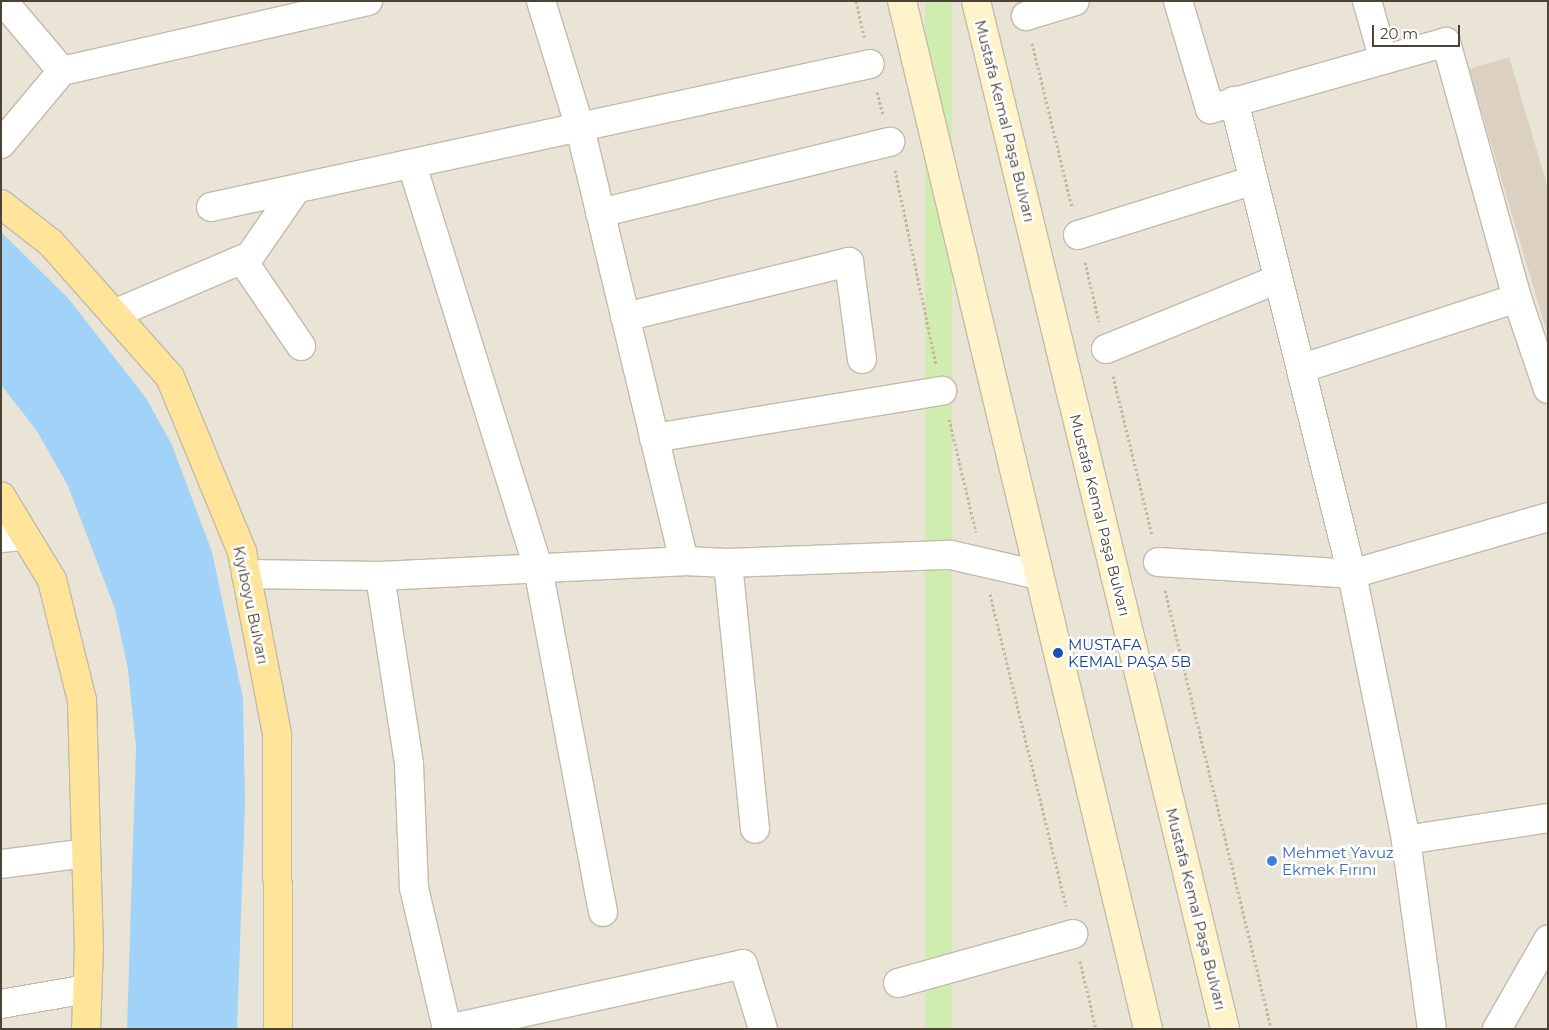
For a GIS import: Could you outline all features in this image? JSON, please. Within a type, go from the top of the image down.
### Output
[{"type":"main road","points":[[902,1],[1148,1029]]},
{"type":"main road","name":"Mustafa Kemal Paşa Bulvarı","points":[[976,1],[1225,1029]]},
{"type":"main road","name":"Kıyıboyu Bulvarı","points":[[1,204],[51,243],[170,377],[242,552],[277,734],[278,1029]]},
{"type":"main road","points":[[1,496],[13,537],[52,580],[82,700],[86,1029]]},
{"type":"street","points":[[3,1],[62,71]]},
{"type":"street","points":[[1,144],[62,71],[368,1]]},
{"type":"street","points":[[541,1],[580,128],[684,560]]},
{"type":"street","points":[[1026,16],[1075,1]]},
{"type":"street","points":[[1178,1],[1210,108],[1383,57],[1446,42],[1517,298],[1548,389]]},
{"type":"street","points":[[1367,1],[1383,57]]},
{"type":"street","points":[[211,207],[295,191],[870,64]]},
{"type":"street","points":[[1234,101],[1251,181],[1276,280],[1303,368],[1352,574],[1406,840],[1432,1029]]},
{"type":"street","points":[[600,213],[890,142]]},
{"type":"street","points":[[412,165],[538,568],[603,912]]},
{"type":"street","points":[[1078,235],[1251,181]]},
{"type":"street","points":[[114,314],[243,260],[295,191]]},
{"type":"street","points":[[243,260],[301,346]]},
{"type":"street","points":[[626,317],[849,262],[862,359]]},
{"type":"street","points":[[1106,349],[1276,280]]},
{"type":"street","points":[[1303,368],[1517,298]]},
{"type":"street","points":[[654,438],[942,391]]},
{"type":"street","points":[[1158,562],[1352,574],[1548,517]]},
{"type":"street","points":[[246,574],[380,576],[684,560],[728,563],[952,556],[1038,575]]},
{"type":"street","points":[[728,563],[755,829]]},
{"type":"street","points":[[380,576],[409,764],[414,888],[447,1029],[743,964],[763,1029]]},
{"type":"street","points":[[1406,840],[1548,818]]},
{"type":"street","points":[[1,864],[72,854]]},
{"type":"street","points":[[898,983],[1073,934]]},
{"type":"street","points":[[1497,1029],[1548,940]]},
{"type":"street","points":[[1,1004],[87,989]]},
{"type":"path","points":[[856,1],[890,142],[942,391],[1096,1029]]},
{"type":"path","points":[[1026,16],[1271,1029]]},
{"type":"shaded area","points":[[1,1],[1548,1],[1548,1029],[1,1029]]},
{"type":"green space","points":[[925,1],[952,1],[952,1029],[925,1029]]},
{"type":"water","points":[[1,232],[68,298],[146,398],[172,445],[212,552],[243,698],[245,803],[237,1029],[127,1029],[136,748],[128,669],[115,609],[68,486],[37,431],[1,385]]},
{"type":"building","points":[[1509,57],[1548,188],[1547,333],[1469,69]]},
{"type":"place","name":"MUSTAFA KEMAL PAŞA 5B","points":[[1058,653]]},
{"type":"place","name":"Mehmet Yavuz Ekmek Fırını","points":[[1272,861]]}]
